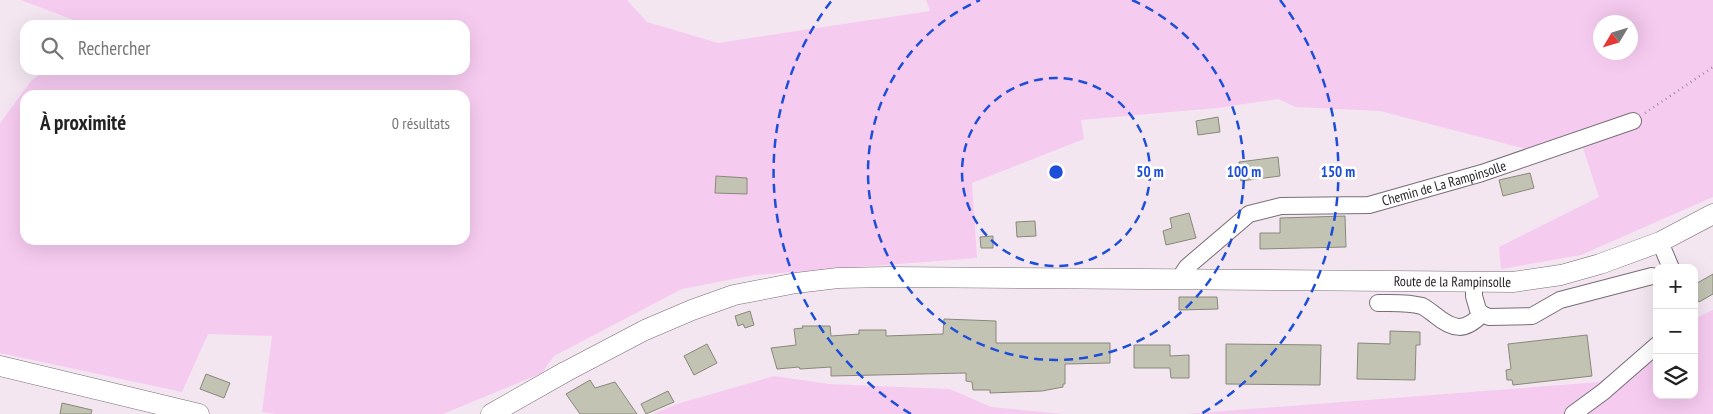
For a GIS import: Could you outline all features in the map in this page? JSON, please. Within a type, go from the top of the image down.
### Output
[{"type":"main road","name":"Route de la Rampinsolle","points":[[492,414],[644,330],[734,295],[796,283],[838,278],[889,277],[1513,282],[1561,275],[1600,264],[1660,242],[1713,214]]},
{"type":"main road","points":[[0,366],[199,414]]},
{"type":"street","name":"Chemin de La Rampinsolle","points":[[1179,278],[1187,267],[1249,214],[1281,206],[1369,205],[1482,173],[1633,121]]},
{"type":"street","points":[[1660,242],[1669,264]]},
{"type":"street","points":[[1474,282],[1474,296],[1478,310],[1482,314],[1489,317],[1532,316],[1560,300],[1653,276]]},
{"type":"street","points":[[1378,303],[1407,303],[1423,306],[1444,323],[1461,327],[1469,325],[1482,314]]},
{"type":"street","points":[[1573,414],[1603,392],[1653,348]]},
{"type":"path","points":[[1633,121],[1713,68]]},
{"type":"shaded area","points":[[21,0],[627,0],[647,22],[718,43],[930,11],[926,0],[1713,0],[1713,197],[1581,255],[1501,269],[1499,247],[1599,197],[1581,142],[1526,149],[1380,111],[1296,107],[1278,99],[1217,108],[1081,120],[1084,139],[972,183],[977,258],[754,275],[682,289],[554,356],[542,373],[443,414],[276,414],[262,412],[272,336],[208,334],[182,392],[0,353],[0,123],[20,96],[20,245],[470,245],[470,90],[24,90],[31,81],[39,75],[470,75],[470,20],[74,20]]},
{"type":"shaded area","points":[[1713,310],[1713,414],[1186,414],[1599,382],[1653,347],[1653,399],[1698,399],[1698,317]]},
{"type":"shaded area","points":[[774,376],[829,384],[950,389],[991,407],[1064,414],[653,414],[677,404]]},
{"type":"building","points":[[1218,117],[1220,132],[1198,135],[1196,121]]},
{"type":"building","points":[[1278,157],[1280,176],[1241,181],[1239,162]]},
{"type":"building","points":[[1530,173],[1534,188],[1503,196],[1499,180]]},
{"type":"building","points":[[716,176],[747,178],[747,194],[715,193]]},
{"type":"building","points":[[1189,213],[1196,238],[1166,245],[1163,231],[1172,228],[1170,218]]},
{"type":"building","points":[[1345,216],[1346,247],[1260,249],[1260,233],[1280,233],[1280,218]]},
{"type":"building","points":[[1035,221],[1036,236],[1017,237],[1016,222]]},
{"type":"building","points":[[993,236],[993,248],[981,248],[980,237]]},
{"type":"building","points":[[1713,274],[1713,294],[1699,302],[1698,301],[1698,283]]},
{"type":"building","points":[[1179,297],[1217,297],[1218,309],[1179,310]]},
{"type":"building","points":[[750,311],[754,325],[745,328],[743,324],[738,326],[735,316]]},
{"type":"building","points":[[944,319],[996,321],[996,343],[1110,343],[1110,363],[1065,364],[1065,384],[1063,384],[1063,387],[1042,391],[990,393],[990,390],[973,390],[972,382],[966,381],[966,373],[831,376],[831,367],[777,369],[771,348],[796,345],[794,329],[803,328],[802,326],[830,326],[831,336],[859,334],[859,330],[886,330],[886,336],[943,334]]},
{"type":"building","points":[[1390,331],[1420,332],[1420,345],[1416,345],[1415,380],[1357,379],[1358,343],[1390,344]]},
{"type":"building","points":[[1587,335],[1592,376],[1513,385],[1512,380],[1507,380],[1506,370],[1511,369],[1508,344]]},
{"type":"building","points":[[707,344],[717,363],[694,375],[684,356]]},
{"type":"building","points":[[1226,344],[1321,345],[1320,385],[1226,384]]},
{"type":"building","points":[[1134,345],[1170,345],[1170,356],[1189,355],[1189,378],[1171,378],[1170,368],[1134,368]]},
{"type":"building","points":[[206,374],[230,383],[224,398],[200,389]]},
{"type":"building","points":[[590,380],[595,388],[615,382],[637,414],[580,414],[566,394]]},
{"type":"building","points":[[668,391],[674,402],[646,414],[641,404]]},
{"type":"building","points":[[62,403],[92,410],[91,414],[60,414]]}]
